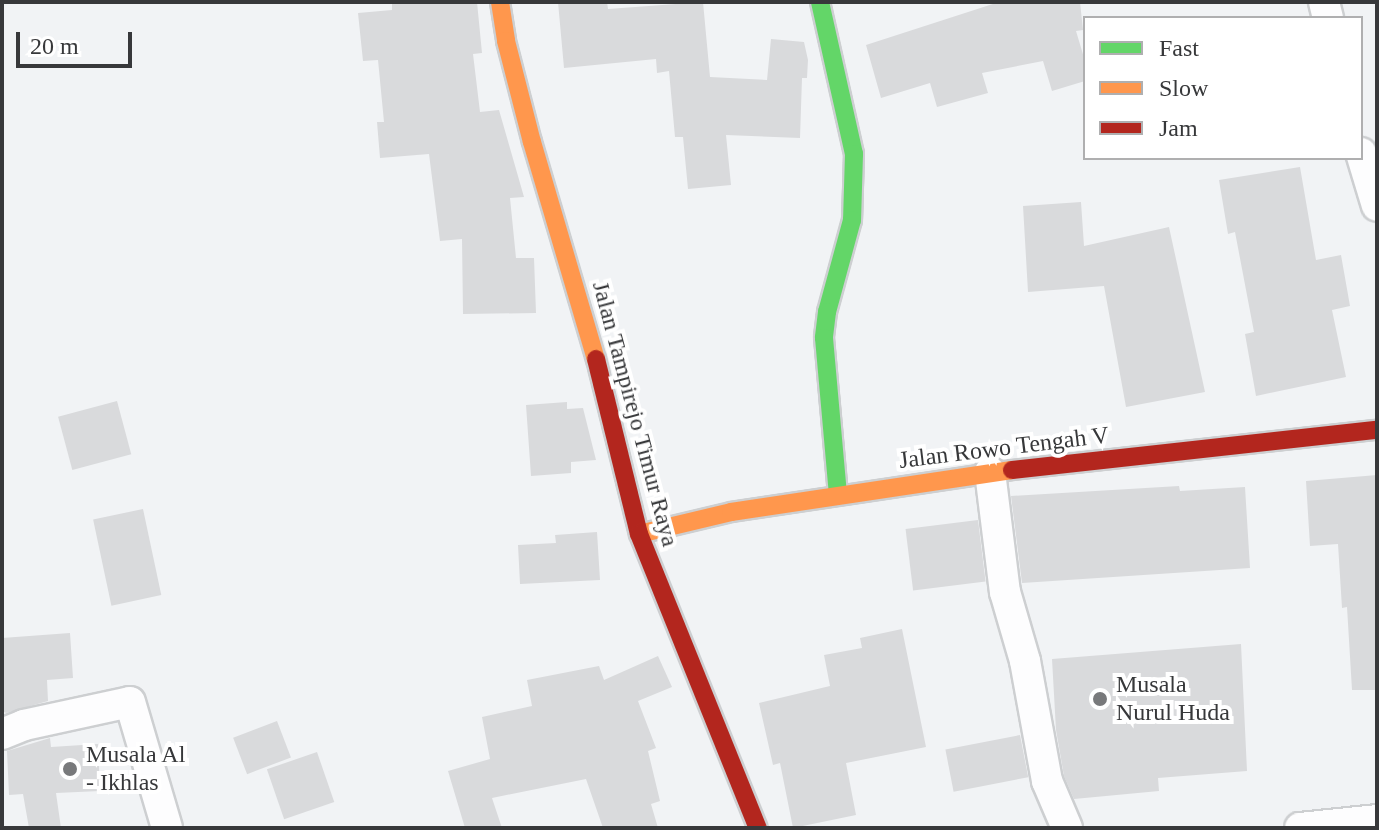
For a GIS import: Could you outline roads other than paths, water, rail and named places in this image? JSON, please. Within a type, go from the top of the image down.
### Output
[{"type":"street","name":"Jalan Tampirejo Timur Raya","points":[[500,2],[532,142],[589,331],[639,534],[758,828]]},
{"type":"street","points":[[820,2],[854,154],[852,220],[827,312],[824,338],[838,495]]},
{"type":"street","points":[[1363,160],[1377,206]]},
{"type":"street","name":"Jalan Rowo Tengah V","points":[[639,534],[731,512],[990,472],[1377,430]]},
{"type":"street","points":[[990,472],[1005,592],[1025,661],[1047,781],[1067,828]]},
{"type":"street","points":[[2,734],[24,725],[130,702],[167,828]]},
{"type":"street","points":[[1300,828],[1377,820]]},
{"type":"place","name":"Musala Nurul Huda","points":[[1100,699]]},
{"type":"place","name":"Musala Al - Ikhlas","points":[[70,769]]}]
